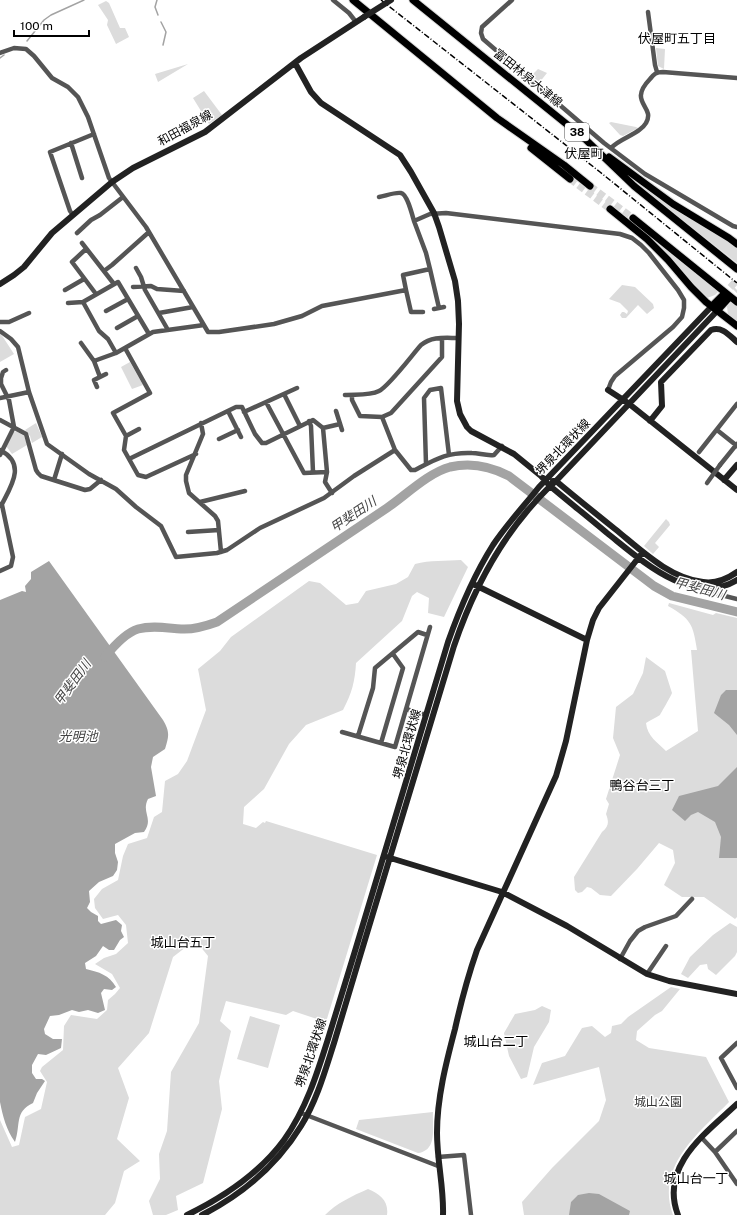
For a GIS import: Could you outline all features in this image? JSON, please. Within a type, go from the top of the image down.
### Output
[{"type":"main road","points":[[353,0],[570,179]]},
{"type":"main road","name":"富田林泉大津線","points":[[413,0],[585,139],[634,186],[737,269]]},
{"type":"main road","points":[[497,118],[564,165],[590,186]]},
{"type":"main road","points":[[585,139],[673,204],[737,244]]},
{"type":"main road","points":[[610,209],[656,247],[691,287],[737,326]]},
{"type":"main road","points":[[633,218],[737,302]]},
{"type":"main road","points":[[715,308],[726,297]]},
{"type":"street","points":[[333,0],[349,13],[356,22]]},
{"type":"street","name":"和田福泉線","points":[[0,284],[24,267],[52,233],[112,182],[133,168],[205,132],[295,63],[391,0]]},
{"type":"street","points":[[512,0],[482,27],[481,33],[483,39],[611,148],[645,174],[737,227]]},
{"type":"street","points":[[648,12],[657,72]]},
{"type":"street","points":[[0,53],[14,48],[26,49],[52,78],[68,87],[78,96],[83,104],[109,178],[150,232],[208,332],[211,333],[274,324],[302,316],[326,305],[406,290]]},
{"type":"street","points":[[295,63],[311,92],[321,103],[400,155],[412,172],[434,213],[457,292],[458,401],[460,414],[467,427],[471,431],[502,446],[514,454],[637,560],[663,575],[679,582],[737,600]]},
{"type":"street","points":[[611,148],[616,142],[641,129],[646,124],[648,117],[647,110],[641,100],[640,91],[644,84],[657,72],[737,78]]},
{"type":"street","points":[[73,215],[70,211],[50,152],[94,134]]},
{"type":"street","points":[[71,143],[81,165],[82,178]]},
{"type":"street","points":[[382,198],[400,193],[404,194],[406,197],[437,289],[439,308]]},
{"type":"street","points":[[78,229],[98,213],[123,197]]},
{"type":"street","points":[[414,221],[434,213],[446,213],[620,234],[632,238],[641,244],[678,290],[684,300],[682,317],[656,342],[615,376],[608,390],[626,402],[737,490]]},
{"type":"street","points":[[104,271],[150,232]]},
{"type":"street","points":[[82,243],[114,284]]},
{"type":"street","points":[[86,249],[72,262],[96,294]]},
{"type":"street","points":[[136,268],[168,330]]},
{"type":"street","points":[[422,312],[411,312],[403,275],[430,269]]},
{"type":"street","points":[[65,290],[84,279]]},
{"type":"street","points":[[68,303],[83,302],[118,282],[149,334]]},
{"type":"street","points":[[133,287],[144,286],[184,291]]},
{"type":"street","points":[[106,311],[128,299]]},
{"type":"street","points":[[83,302],[99,331],[108,338],[116,353]]},
{"type":"street","points":[[159,313],[193,307]]},
{"type":"street","name":"堺泉北環状線","points":[[202,1215],[229,1200],[258,1178],[281,1154],[304,1114],[325,1071],[448,642],[460,610],[475,585],[494,544],[514,517],[540,492],[715,308]]},
{"type":"street","points":[[0,322],[9,322],[29,313]]},
{"type":"street","points":[[117,328],[138,316]]},
{"type":"street","points":[[94,361],[116,353],[153,332],[204,325]]},
{"type":"street","points":[[650,421],[662,406],[660,382],[711,330],[716,328],[722,330],[737,342]]},
{"type":"street","points":[[0,331],[11,339],[18,347],[29,392],[47,444],[89,474],[116,489],[136,507],[161,526],[176,557],[227,550],[260,528],[332,493],[354,476],[395,450]]},
{"type":"street","points":[[345,395],[371,394],[380,391],[427,340],[433,338],[458,338]]},
{"type":"street","points":[[352,395],[352,400],[360,416],[382,417],[396,408],[442,357],[442,338]]},
{"type":"street","points":[[81,344],[83,350],[94,361],[100,377]]},
{"type":"street","points":[[125,348],[150,394],[112,413],[126,436],[124,450],[138,475],[146,477],[196,454]]},
{"type":"street","points":[[0,571],[11,566],[14,557],[0,506],[14,481],[16,473],[13,461],[7,454],[1,452],[14,427],[9,400],[0,381],[3,372],[6,370]]},
{"type":"street","points":[[97,387],[94,380],[106,374]]},
{"type":"street","points":[[244,412],[297,388]]},
{"type":"street","points":[[426,464],[424,398],[430,390],[441,388],[449,455]]},
{"type":"street","points":[[0,398],[29,392]]},
{"type":"street","points":[[284,394],[300,426]]},
{"type":"street","points":[[266,402],[304,474],[313,472],[327,472]]},
{"type":"street","name":"堺泉北環状線","points":[[556,481],[626,402]]},
{"type":"street","points":[[699,452],[737,404]]},
{"type":"street","points":[[129,459],[228,410],[236,407],[242,407],[255,434],[262,443],[266,443],[313,420],[323,428],[327,472],[325,482],[332,493]]},
{"type":"street","points":[[228,410],[241,437]]},
{"type":"street","points":[[336,411],[342,430]]},
{"type":"street","points":[[382,417],[395,450],[411,470],[415,470],[449,455],[472,452],[494,455],[502,446]]},
{"type":"street","points":[[0,420],[26,434],[36,470],[41,476],[85,490],[90,489],[101,480]]},
{"type":"street","points":[[309,421],[311,426],[313,472]]},
{"type":"street","points":[[201,423],[203,434],[186,475],[186,481],[189,492],[215,516],[218,521],[221,552]]},
{"type":"street","points":[[323,428],[340,424]]},
{"type":"street","points":[[126,436],[139,429]]},
{"type":"street","points":[[219,439],[238,430]]},
{"type":"street","points":[[707,483],[737,445],[717,430]]},
{"type":"street","points":[[54,480],[62,454]]},
{"type":"street","points":[[724,480],[737,464]]},
{"type":"street","points":[[548,483],[556,481],[661,566],[689,579],[703,582],[722,580],[737,572]]},
{"type":"street","points":[[200,502],[244,491]]},
{"type":"street","points":[[188,532],[219,530]]},
{"type":"street","points":[[443,1215],[442,1191],[438,1166],[438,1110],[442,1078],[470,969],[476,950],[556,776],[566,741],[587,640],[593,620],[599,608],[643,552]]},
{"type":"street","points":[[702,589],[716,589],[737,580]]},
{"type":"street","points":[[475,585],[587,640]]},
{"type":"street","name":"堺泉北環状線","points":[[387,856],[475,585]]},
{"type":"street","points":[[342,732],[395,747],[430,627]]},
{"type":"street","points":[[358,736],[373,688],[375,668],[418,632],[427,634]]},
{"type":"street","points":[[381,743],[403,668],[393,654]]},
{"type":"street","points":[[406,708],[426,715]]},
{"type":"street","points":[[387,856],[502,892],[567,926],[647,974],[669,981],[737,994]]},
{"type":"street","points":[[620,959],[630,941],[638,931],[676,916],[692,899]]},
{"type":"street","points":[[647,974],[666,946]]},
{"type":"street","points":[[737,1043],[721,1058],[736,1080],[737,1088]]},
{"type":"street","points":[[678,1215],[674,1189],[676,1175],[682,1161],[701,1137],[737,1104]]},
{"type":"street","points":[[304,1114],[438,1166]]},
{"type":"street","name":"堺泉北環状線","points":[[187,1215],[224,1195],[254,1172],[280,1145],[304,1114]]},
{"type":"street","points":[[715,1152],[737,1131]]},
{"type":"street","points":[[701,1137],[715,1152],[737,1184]]},
{"type":"street","points":[[438,1157],[464,1155],[471,1215]]},
{"type":"green space","points":[[106,1],[109,3],[120,28],[125,28],[129,37],[116,44],[107,25],[108,20],[98,5]]},
{"type":"green space","points":[[656,48],[665,49],[664,69],[658,66]]},
{"type":"green space","points":[[188,64],[158,82],[155,74]]},
{"type":"green space","points":[[538,69],[547,73],[539,83],[531,76]]},
{"type":"green space","points":[[204,91],[222,115],[209,124],[193,98]]},
{"type":"green space","points":[[611,122],[638,128],[623,136],[620,135],[609,123]]},
{"type":"green space","points":[[628,172],[737,247],[737,263],[627,176]]},
{"type":"green space","points":[[659,241],[719,291],[715,295],[707,298],[683,273],[658,243]]},
{"type":"green space","points":[[622,285],[635,287],[653,304],[654,308],[647,314],[638,305],[626,318],[622,318],[620,315],[622,312],[627,314],[628,311],[620,303],[609,299]]},
{"type":"green space","points":[[731,302],[737,306],[737,322],[728,315],[727,306]]},
{"type":"green space","points":[[0,334],[14,354],[0,362]]},
{"type":"green space","points":[[130,362],[143,385],[132,389],[121,367]]},
{"type":"green space","points":[[36,423],[42,437],[32,443],[30,436],[25,430]]},
{"type":"green space","points":[[16,431],[24,436],[27,445],[12,454],[6,446],[13,433]]},
{"type":"green space","points":[[666,519],[670,525],[655,543],[659,547],[653,554],[644,546]]},
{"type":"green space","points":[[461,560],[468,567],[444,617],[428,613],[429,598],[417,592],[412,596],[402,621],[356,663],[355,676],[349,698],[343,710],[306,725],[289,744],[264,789],[244,807],[243,824],[256,828],[266,821],[377,855],[326,1022],[293,1011],[286,1015],[226,1001],[220,1021],[231,1031],[219,1081],[222,1109],[203,1183],[176,1196],[178,1210],[166,1215],[153,1215],[149,1201],[160,1179],[159,1154],[167,1131],[171,1072],[199,1023],[208,956],[195,940],[173,957],[149,1033],[118,1068],[129,1098],[117,1139],[140,1161],[124,1171],[115,1203],[105,1215],[0,1215],[0,1120],[12,1147],[19,1145],[25,1117],[41,1109],[47,1082],[40,1071],[42,1067],[63,1050],[64,1026],[71,1015],[97,1019],[107,1010],[108,1000],[120,988],[112,974],[95,964],[104,958],[116,954],[128,943],[126,925],[118,915],[103,919],[95,908],[94,899],[102,889],[118,880],[123,856],[128,844],[147,838],[154,817],[162,812],[165,781],[178,774],[187,761],[206,710],[198,669],[220,651],[231,637],[309,581],[320,583],[346,605],[358,603],[366,591],[396,584],[408,577],[415,564],[432,561]]},
{"type":"green space","points":[[669,603],[713,615],[716,613],[737,618],[737,917],[735,919],[704,897],[682,897],[664,885],[675,863],[673,850],[659,843],[611,896],[600,895],[591,888],[587,887],[582,892],[578,893],[575,890],[574,877],[608,824],[606,814],[609,804],[606,799],[620,755],[613,738],[616,707],[633,694],[643,673],[646,657],[665,671],[672,693],[660,715],[646,723],[648,732],[666,751],[698,731],[691,650],[697,650],[694,634],[690,623],[682,615],[668,606]]},
{"type":"green space","points":[[730,923],[737,927],[737,952],[735,956],[716,975],[708,969],[707,964],[700,965],[688,978],[681,974],[690,957],[713,935]]},
{"type":"green space","name":"城山公園","points":[[671,987],[680,989],[662,1011],[655,1015],[637,1031],[636,1040],[649,1048],[706,1057],[729,1102],[693,1138],[675,1166],[670,1181],[669,1197],[673,1215],[524,1215],[522,1202],[552,1168],[599,1121],[606,1100],[599,1067],[533,1085],[542,1063],[565,1056],[582,1028],[592,1026],[605,1037],[611,1033],[612,1026],[621,1024],[628,1017]]},
{"type":"green space","points":[[542,1006],[551,1010],[549,1022],[534,1047],[527,1077],[521,1079],[509,1056],[504,1033],[515,1014],[535,1010]]},
{"type":"green space","points":[[250,1016],[280,1025],[268,1068],[237,1059]]},
{"type":"green space","points":[[433,1112],[433,1137],[431,1143],[424,1151],[418,1153],[356,1129],[359,1120]]},
{"type":"green space","points":[[368,1189],[383,1199],[387,1206],[387,1215],[325,1215],[340,1203]]},
{"type":"water","name":"光明池","points":[[49,561],[163,720],[168,731],[168,737],[165,749],[153,757],[151,767],[156,796],[148,799],[146,804],[148,819],[147,827],[144,832],[135,833],[115,844],[115,853],[118,862],[117,870],[113,876],[99,882],[89,891],[90,902],[87,908],[98,916],[98,921],[101,924],[116,920],[122,925],[121,931],[124,937],[120,940],[114,950],[109,950],[103,946],[96,956],[85,963],[86,969],[103,975],[116,987],[112,990],[104,989],[101,993],[105,1010],[98,1013],[88,1010],[79,1012],[72,1010],[59,1015],[50,1016],[44,1029],[45,1034],[53,1039],[62,1039],[61,1048],[46,1055],[38,1054],[32,1065],[32,1073],[36,1079],[42,1079],[45,1081],[37,1093],[33,1103],[23,1110],[19,1120],[15,1142],[5,1123],[0,1102],[0,600],[22,591],[26,592],[25,586],[31,579],[31,572]]},
{"type":"water","points":[[726,690],[737,690],[737,735],[729,725],[714,713],[721,695]]},
{"type":"water","points":[[737,767],[737,858],[719,858],[721,837],[715,822],[698,812],[691,815],[685,821],[672,810],[679,796],[718,786]]},
{"type":"water","points":[[589,1193],[599,1194],[630,1211],[629,1215],[569,1215],[571,1202],[578,1195]]},
{"type":"waterway","points":[[27,41],[44,20],[51,15],[84,0]]},
{"type":"waterway","points":[[157,0],[155,7],[158,15]]},
{"type":"waterway","points":[[161,22],[166,32],[163,45]]},
{"type":"waterway","points":[[0,58],[4,55]]},
{"type":"waterway","name":"甲斐田川","points":[[105,657],[124,637],[138,629],[154,627],[191,629],[217,622],[387,508],[425,479],[450,467],[465,465],[488,467],[509,476],[654,586],[672,596],[737,612]]},
{"type":"tunnel","points":[[570,179],[610,209]]},
{"type":"tunnel","points":[[590,186],[633,218]]},
{"type":"tunnel","points":[[723,295],[737,280]]},
{"type":"tunnel","points":[[728,299],[737,290]]},
{"type":"railway","points":[[381,0],[600,172],[737,283]]},
{"type":"district","name":"伏屋町五丁目","points":[[677,38]]},
{"type":"district","name":"伏屋町","points":[[584,153]]},
{"type":"district","name":"鴨谷台三丁","points":[[642,785]]},
{"type":"district","name":"城山台五丁","points":[[183,942]]},
{"type":"district","name":"城山台二丁","points":[[496,1041]]},
{"type":"district","name":"城山台一丁","points":[[696,1178]]}]
